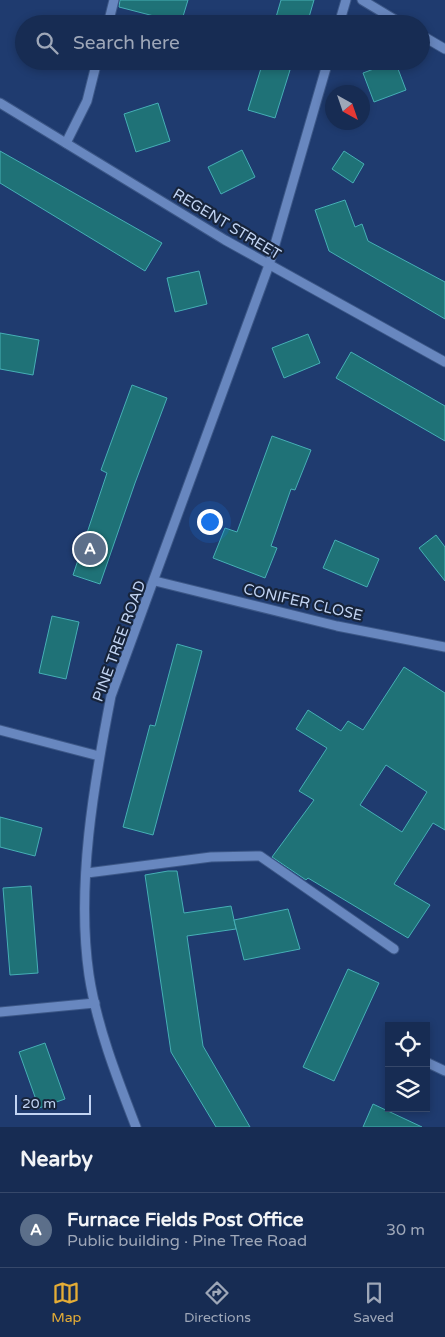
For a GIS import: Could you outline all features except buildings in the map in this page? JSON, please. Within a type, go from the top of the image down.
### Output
[{"type":"street","points":[[110,15],[114,0]]},
{"type":"street","points":[[342,15],[346,0]]},
{"type":"street","points":[[362,0],[387,15]]},
{"type":"street","points":[[430,40],[445,49]]},
{"type":"street","points":[[66,143],[87,101],[96,70]]},
{"type":"street","name":"PINE TREE ROAD","points":[[136,1127],[115,1074],[89,974],[85,904],[90,823],[99,756],[111,696],[269,265],[325,70]]},
{"type":"street","name":"REGENT STREET","points":[[0,103],[269,265],[445,362]]},
{"type":"street","name":"CONIFER CLOSE","points":[[155,580],[337,626],[445,648]]},
{"type":"street","points":[[0,730],[99,756]]},
{"type":"street","points":[[87,873],[211,857],[260,856],[394,949]]},
{"type":"street","points":[[0,1012],[95,1003]]},
{"type":"street","points":[[430,1064],[445,1071]]},
{"type":"place","name":"Furnace Fields Post Office","points":[[90,549]]}]
